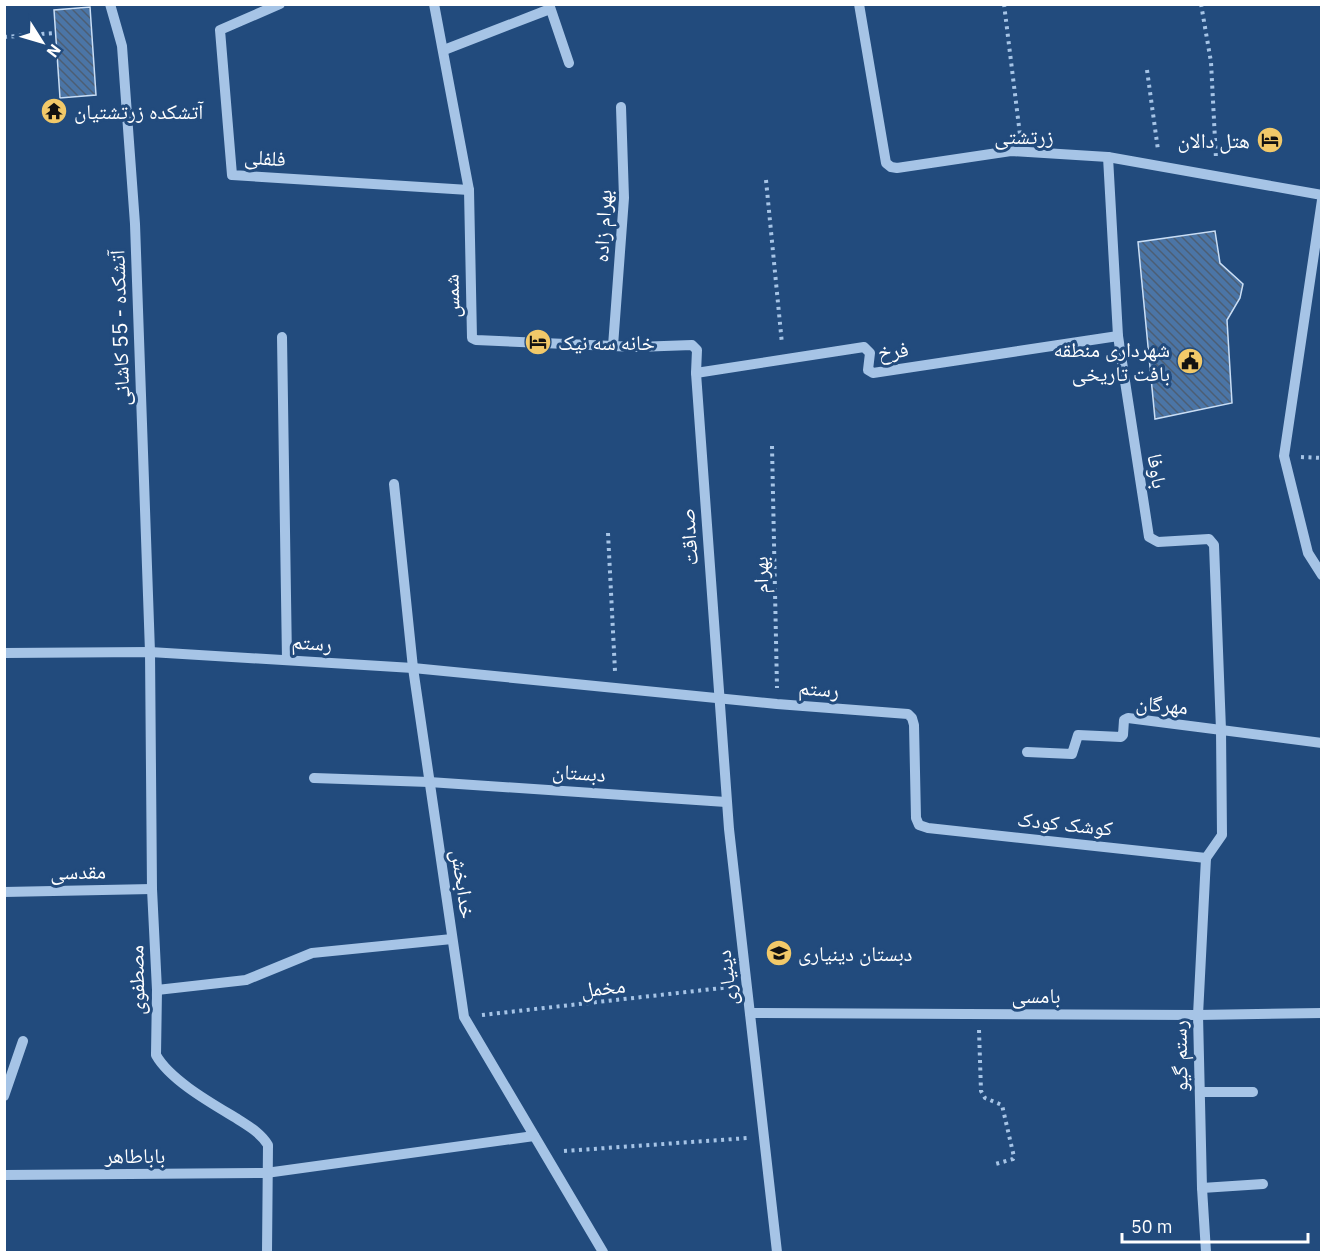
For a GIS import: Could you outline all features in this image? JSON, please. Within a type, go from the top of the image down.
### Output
[{"type":"street","name":"آتشکده - 55 کاشانی","points":[[110,4],[122,46],[135,224],[150,652]]},
{"type":"street","name":"فلفلی","points":[[280,4],[220,30],[232,175],[469,190]]},
{"type":"street","name":"شمس","points":[[434,4],[469,190],[472,338],[613,346],[692,345],[697,350],[696,373]]},
{"type":"street","name":"زرتشتی","points":[[859,4],[886,163],[897,168],[1011,151],[1108,157],[1322,195]]},
{"type":"street","points":[[444,50],[550,7],[569,63]]},
{"type":"street","name":"بهرام زاده","points":[[613,346],[624,198],[621,107]]},
{"type":"street","name":"باوفا","points":[[1108,157],[1118,336],[1149,537],[1158,542],[1209,539],[1214,545],[1221,730]]},
{"type":"street","points":[[1322,200],[1284,456],[1308,553],[1322,575]]},
{"type":"street","name":"فرخ","points":[[696,373],[864,347],[870,353],[868,370],[873,373],[1118,336]]},
{"type":"street","points":[[282,337],[287,660]]},
{"type":"street","name":"صداقت","points":[[696,373],[719,698]]},
{"type":"street","name":"خدابخش","points":[[394,484],[412,668],[464,1017],[603,1252]]},
{"type":"street","name":"رستم","points":[[4,653],[150,652],[412,668],[777,704],[908,714],[914,725],[916,818],[919,825]]},
{"type":"street","name":"مصطفوی","points":[[150,652],[152,889],[157,990],[156,1054],[161,1062],[209,1101],[261,1135],[267,1145],[267,1252]]},
{"type":"street","name":"دینیاری","points":[[719,698],[726,802],[777,1252]]},
{"type":"street","name":"مهرگان","points":[[1026,753],[1072,754],[1078,735],[1121,737],[1124,720],[1128,718],[1322,743]]},
{"type":"street","points":[[1206,858],[1222,835],[1221,730]]},
{"type":"street","name":"دبستان","points":[[314,778],[429,782],[726,802]]},
{"type":"street","name":"کوشک کودک","points":[[919,825],[928,828],[1206,858]]},
{"type":"street","name":"رستم گیو","points":[[1206,858],[1198,1015],[1202,1188],[1206,1252]]},
{"type":"street","name":"مقدسی","points":[[4,892],[152,889]]},
{"type":"street","points":[[157,990],[246,980],[312,952],[452,939]]},
{"type":"street","name":"بامسی","points":[[750,1013],[1198,1015],[1322,1013]]},
{"type":"street","points":[[4,1096],[23,1041]]},
{"type":"street","points":[[1200,1092],[1253,1092]]},
{"type":"street","name":"باباطاهر","points":[[4,1175],[266,1173],[534,1136]]},
{"type":"street","points":[[1202,1188],[1263,1184]]},
{"type":"path","points":[[1004,4],[1022,153]]},
{"type":"path","points":[[1201,4],[1211,62],[1217,177]]},
{"type":"path","points":[[4,37],[55,33]]},
{"type":"path","points":[[1147,70],[1160,166]]},
{"type":"path","points":[[765,180],[783,361]]},
{"type":"path","name":"بهرام","points":[[772,446],[777,704]]},
{"type":"path","points":[[608,533],[615,687]]},
{"type":"path","name":"مخمل","points":[[464,1017],[746,986]]},
{"type":"path","points":[[979,1015],[981,1091],[986,1098],[1002,1105],[1014,1157],[992,1165]]},
{"type":"path","points":[[544,1152],[764,1137]]},
{"type":"building","points":[[90,7],[96,95],[60,98],[54,10]]},
{"type":"building","name":"شهرداری منطقه بافت تاریخی","points":[[1215,231],[1220,263],[1243,284],[1240,298],[1227,320],[1232,403],[1155,419],[1138,242]]},
{"type":"place","name":"آتشکده زرتشتیان","points":[[54,111]]},
{"type":"place","name":"هتل دالان","points":[[1270,140]]},
{"type":"place","name":"خانه سه نیک","points":[[538,342]]},
{"type":"place","name":"شهرداری منطقه بافت تاریخی","points":[[1190,361]]},
{"type":"place","name":"دبستان دینیاری","points":[[779,953]]}]
